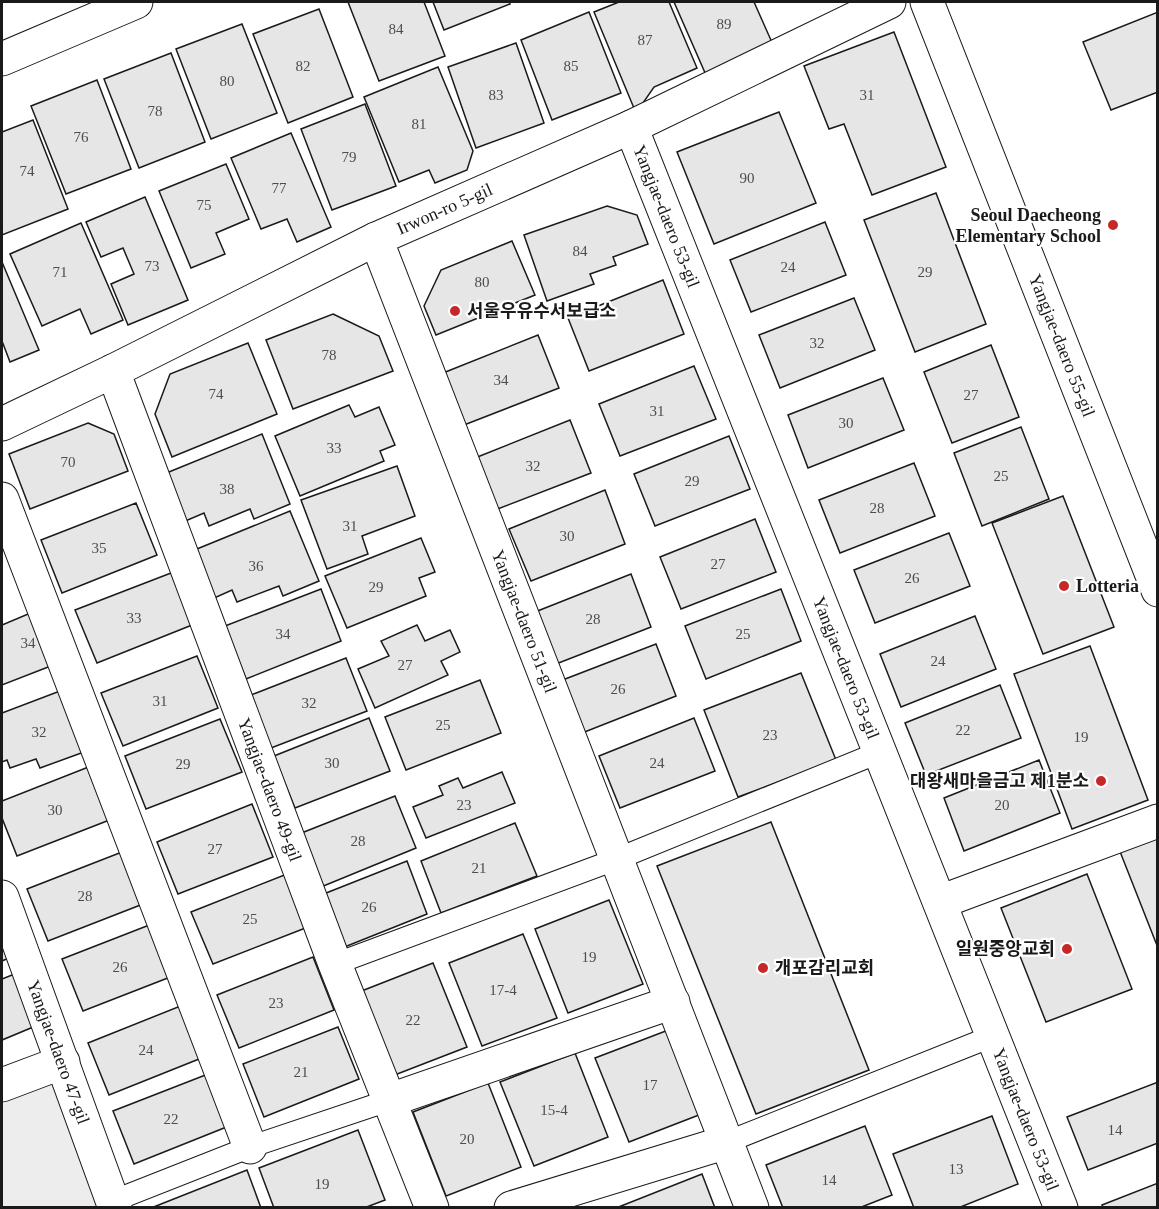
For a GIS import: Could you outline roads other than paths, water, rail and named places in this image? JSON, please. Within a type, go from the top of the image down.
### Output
[{"type":"street","points":[[2,59],[136,2]]},
{"type":"street","name":"Irwon-ro 5-gil","points":[[2,424],[376,239],[631,127],[889,2]]},
{"type":"street","name":"Yangjae-daero 55-gil","points":[[927,2],[1158,590]]},
{"type":"street","name":"Yangjae-daero 53-gil","points":[[631,127],[1061,1208]]},
{"type":"street","name":"Yangjae-daero 51-gil","points":[[376,239],[752,1208]]},
{"type":"street","name":"Yangjae-daero 49-gil","points":[[113,371],[335,964],[432,1208]]},
{"type":"street","points":[[2,499],[250,1147]]},
{"type":"street","points":[[940,902],[1158,821]]},
{"type":"street","name":"Yangjae-daero 47-gil","points":[[2,897],[114,1204]]},
{"type":"street","points":[[390,1100],[673,1002]]},
{"type":"street","points":[[2,1085],[63,1062]]},
{"type":"street","points":[[511,1208],[727,1142]]},
{"type":"lane","points":[[335,964],[617,859],[880,753]]},
{"type":"lane","points":[[727,1142],[993,1036]]},
{"type":"lane","points":[[114,1204],[250,1147],[390,1100]]},
{"type":"place","name":"Seoul Daecheong Elementary School","points":[[1113,225]]},
{"type":"place","name":"서울우유수서보급소","points":[[455,311]]},
{"type":"place","name":"Lotteria","points":[[1064,586]]},
{"type":"place","name":"대왕새마을금고 제1분소","points":[[1101,781]]},
{"type":"place","name":"일원중앙교회","points":[[1067,949]]},
{"type":"place","name":"개포감리교회","points":[[763,968]]}]
